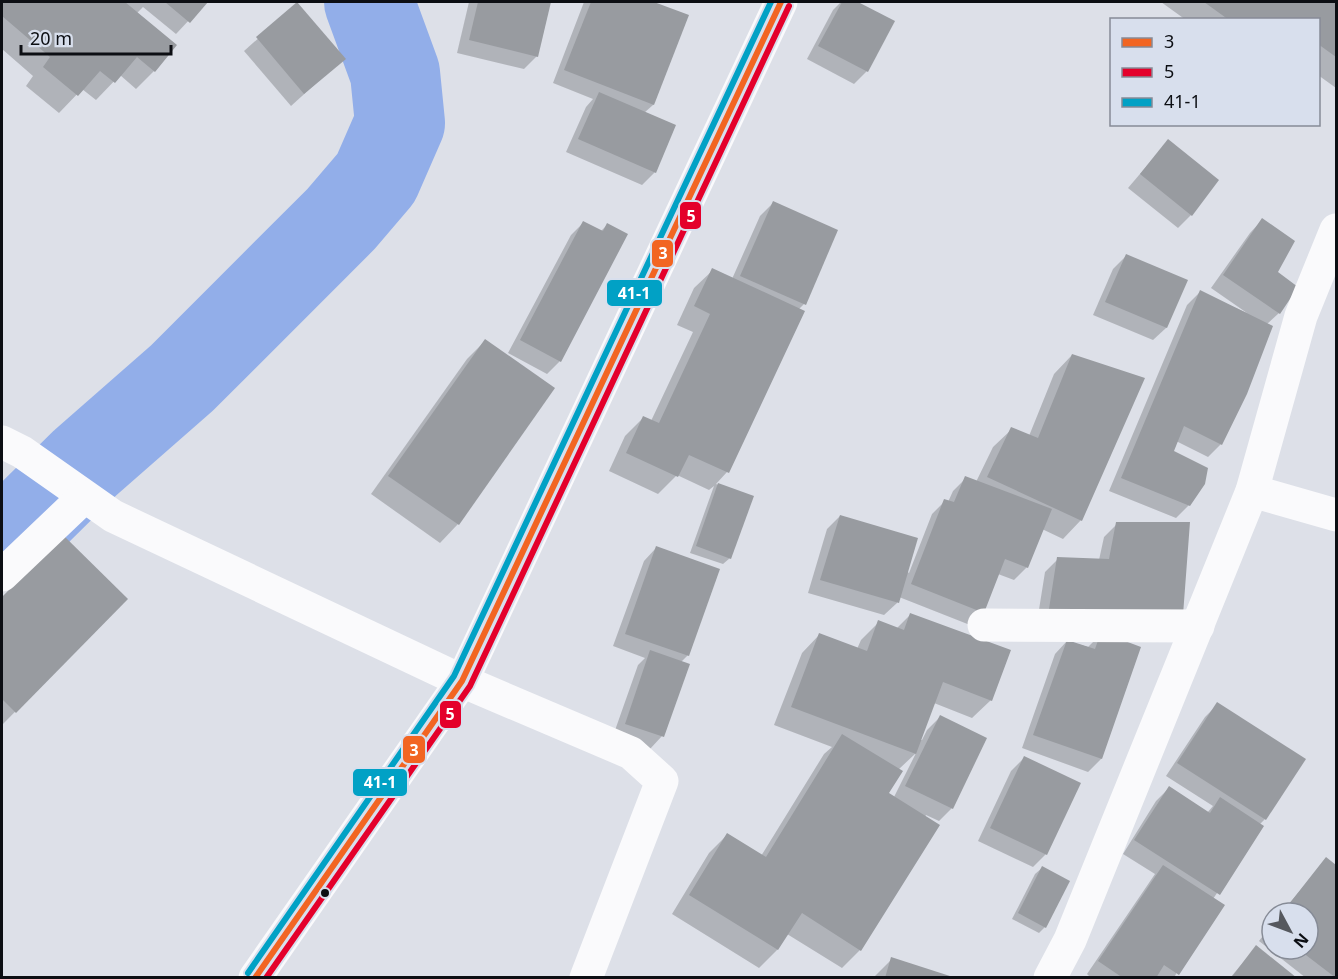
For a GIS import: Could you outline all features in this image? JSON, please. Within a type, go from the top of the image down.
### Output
[{"type":"street","points":[[255,978],[462,681],[781,2]]},
{"type":"street","points":[[1050,978],[1070,940],[1252,491],[1301,316],[1336,230]]},
{"type":"street","points":[[2,442],[22,452],[113,516],[462,681],[631,753],[662,781],[586,978]]},
{"type":"street","points":[[1252,491],[1336,515]]},
{"type":"street","points":[[2,575],[84,497]]},
{"type":"street","points":[[984,626],[1198,626]]},
{"type":"building","points":[[2,2],[125,2],[177,45],[155,72],[137,57],[115,83],[100,71],[78,96],[43,67],[50,57],[2,16]]},
{"type":"building","points":[[165,2],[208,2],[190,23]]},
{"type":"building","points":[[297,2],[346,59],[304,94],[256,37]]},
{"type":"building","points":[[478,2],[551,2],[538,57],[469,40]]},
{"type":"building","points":[[591,2],[654,2],[689,15],[654,105],[564,70]]},
{"type":"building","points":[[842,2],[858,2],[895,21],[868,72],[818,46]]},
{"type":"building","points":[[1204,2],[1336,2],[1336,57],[1320,45],[1320,18],[1226,18]]},
{"type":"building","points":[[599,92],[676,125],[656,173],[578,139]]},
{"type":"building","points":[[1168,139],[1219,180],[1192,216],[1140,174]]},
{"type":"building","points":[[773,201],[838,230],[806,305],[740,276]]},
{"type":"building","points":[[1262,218],[1295,241],[1278,272],[1298,287],[1280,314],[1223,275]]},
{"type":"building","points":[[583,221],[603,231],[607,223],[628,234],[561,362],[520,340]]},
{"type":"building","points":[[1126,254],[1188,280],[1167,328],[1105,302]]},
{"type":"building","points":[[712,268],[805,311],[729,473],[689,455],[678,477],[626,453],[643,416],[659,423],[710,314],[694,306]]},
{"type":"building","points":[[1200,290],[1273,326],[1247,394],[1222,445],[1184,426],[1174,451],[1208,468],[1205,484],[1190,506],[1121,478]]},
{"type":"building","points":[[485,339],[555,388],[459,525],[388,476]]},
{"type":"building","points":[[1072,354],[1145,378],[1082,521],[987,477],[1011,427],[1038,438]]},
{"type":"building","points":[[965,476],[1052,509],[1028,568],[1005,559],[984,613],[911,584],[944,499],[954,502]]},
{"type":"building","points":[[718,483],[754,496],[731,559],[696,546]]},
{"type":"building","points":[[840,515],[918,538],[899,603],[820,580]]},
{"type":"building","points":[[1116,522],[1190,522],[1183,615],[1049,609],[1057,557],[1109,559]]},
{"type":"building","points":[[63,535],[128,599],[16,713],[2,699],[2,597]]},
{"type":"building","points":[[656,546],[720,569],[689,656],[625,634]]},
{"type":"building","points":[[910,613],[1011,650],[992,701],[943,682],[916,754],[791,707],[819,633],[867,651],[878,620],[904,630]]},
{"type":"building","points":[[1101,632],[1141,647],[1102,759],[1033,735],[1067,640],[1095,649]]},
{"type":"building","points":[[650,650],[690,664],[664,737],[625,724]]},
{"type":"building","points":[[1217,702],[1306,759],[1266,820],[1177,763]]},
{"type":"building","points":[[940,715],[987,738],[953,809],[905,786]]},
{"type":"building","points":[[842,734],[903,771],[889,793],[940,825],[861,951],[802,913],[778,950],[689,895],[727,833],[766,857]]},
{"type":"building","points":[[1024,756],[1081,783],[1047,855],[990,828]]},
{"type":"building","points":[[1169,786],[1210,813],[1220,797],[1264,826],[1220,895],[1134,840]]},
{"type":"building","points":[[1326,857],[1336,865],[1336,978],[1314,961],[1320,961],[1320,901],[1291,901]]},
{"type":"building","points":[[1163,865],[1225,905],[1179,975],[1164,965],[1156,978],[1123,978],[1098,961]]},
{"type":"building","points":[[1042,866],[1070,881],[1046,928],[1018,913]]},
{"type":"building","points":[[1256,945],[1260,948],[1260,961],[1276,961],[1297,978],[1231,978]]},
{"type":"building","points":[[891,957],[953,977],[953,978],[885,978]]},
{"type":"waterway","points":[[2,545],[85,463],[182,378],[341,219],[376,178],[400,123],[395,73],[369,2]]},
{"type":"transit line","name":"41-1","points":[[248,973],[454,676],[771,2]]},
{"type":"transit line","name":"3","points":[[255,978],[462,681],[781,2]]},
{"type":"transit line","name":"5","points":[[266,978],[470,686],[789,6]]}]
